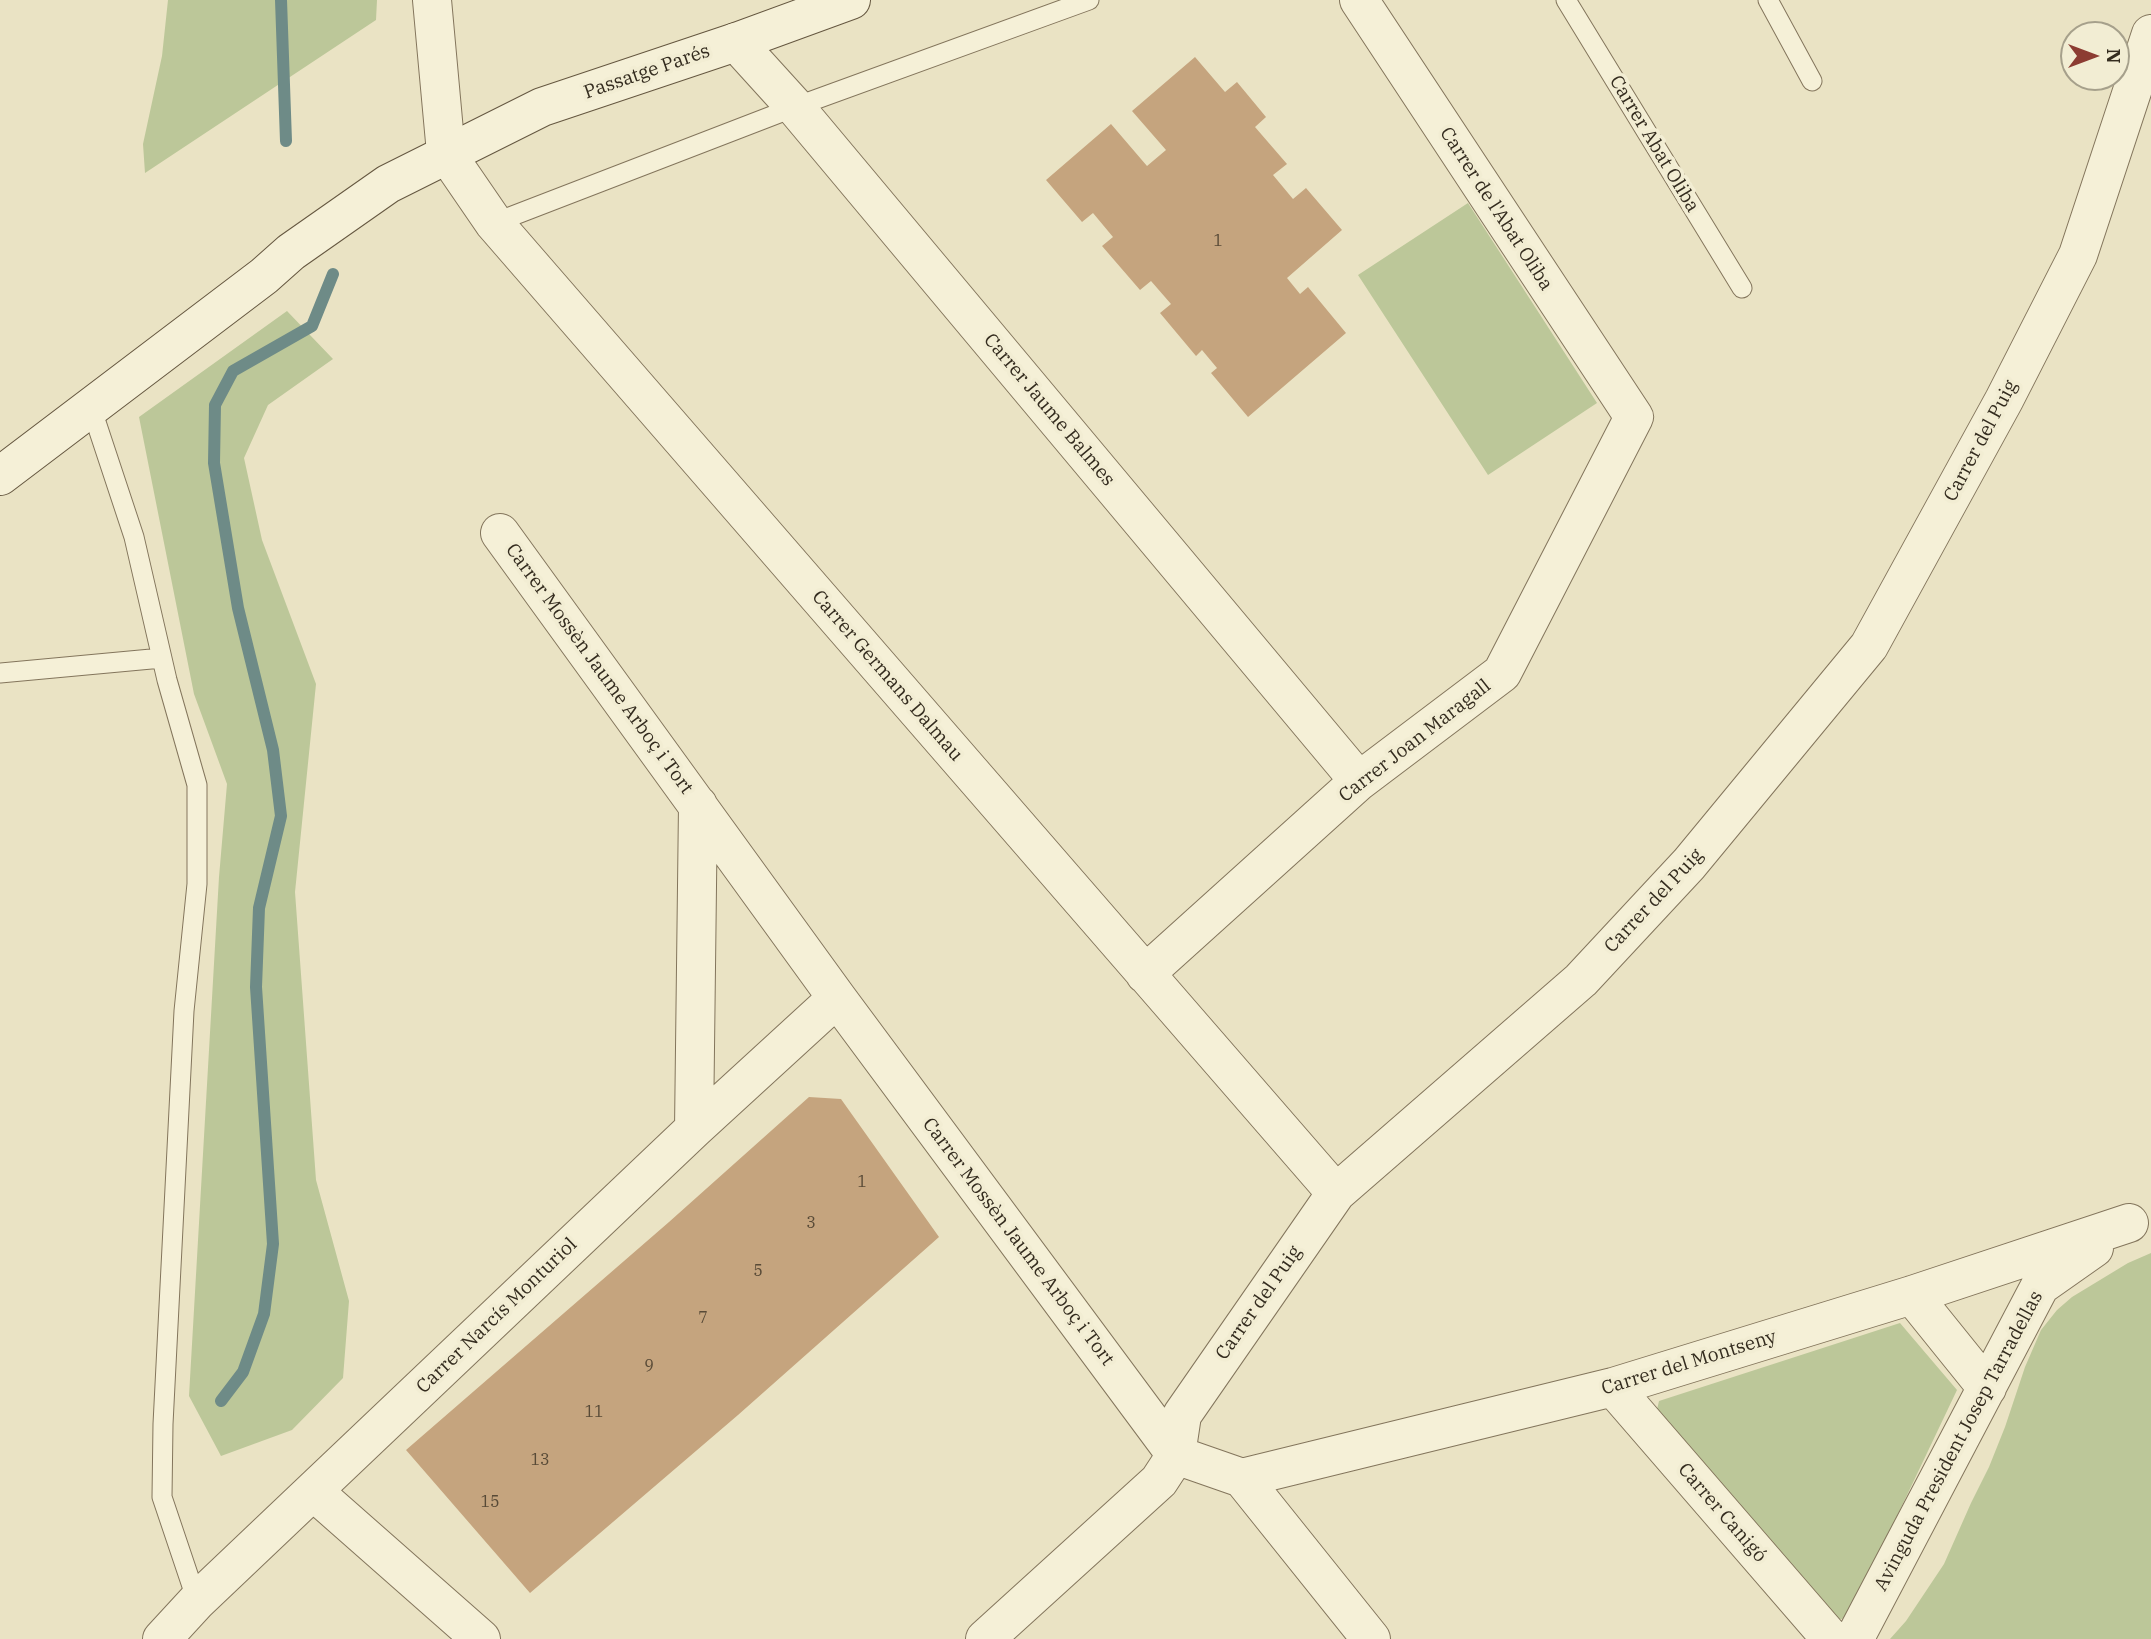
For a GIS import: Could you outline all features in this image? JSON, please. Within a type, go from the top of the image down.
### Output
[{"type":"street","points":[[432,0],[446,153]]},
{"type":"street","name":"Passatge Parés","points":[[0,476],[330,224],[388,184],[542,107],[851,0]]},
{"type":"street","name":"Carrer de l'Abat Oliba","points":[[1359,0],[1634,417]]},
{"type":"street","name":"Carrer del Puig","points":[[985,1639],[1159,1481],[1176,1455],[1182,1415],[1336,1193],[1581,980],[1689,864],[1868,646],[2004,400],[2078,255],[2151,34]]},
{"type":"street","name":"Carrer Jaume Balmes","points":[[736,42],[795,107],[1359,781]]},
{"type":"street","name":"Carrer Germans Dalmau","points":[[446,153],[494,223],[1336,1193]]},
{"type":"street","name":"Carrer Joan Maragall","points":[[1145,974],[1359,781],[1503,673],[1634,417]]},
{"type":"street","name":"Carrer Mossèn Jaume Arboç i Tort","points":[[500,533],[837,998],[1176,1455]]},
{"type":"street","name":"Carrer Mossèn Jaume Arboç i Tort","points":[[694,1129],[698,805]]},
{"type":"street","name":"Carrer Narcís Monturiol","points":[[162,1639],[197,1601],[694,1129],[837,998]]},
{"type":"street","name":"Carrer del Montseny","points":[[1242,1478],[1613,1387],[1912,1296],[2140,1216]]},
{"type":"street","name":"Avinguda President Josep Tarradellas","points":[[1852,1639],[2040,1286],[2140,1216]]},
{"type":"street","points":[[1912,1296],[1987,1388]]},
{"type":"street","name":"Carrer Canigó","points":[[1613,1387],[1831,1639]]},
{"type":"street","points":[[1176,1455],[1242,1478],[1371,1639]]},
{"type":"street","points":[[313,1491],[481,1639]]},
{"type":"lane","points":[[494,223],[795,107],[1089,0]]},
{"type":"lane","name":"Carrer Abat Oliba","points":[[1566,0],[1742,288]]},
{"type":"lane","points":[[1768,0],[1812,81]]},
{"type":"lane","points":[[91,407],[134,537],[162,658],[197,785],[197,884],[184,1011],[163,1424],[162,1497],[197,1601]]},
{"type":"lane","points":[[0,673],[162,658]]},
{"type":"green space","points":[[168,0],[377,0],[376,20],[145,173],[143,144],[162,56]]},
{"type":"green space","points":[[1468,203],[1597,403],[1488,475],[1358,275]]},
{"type":"green space","points":[[287,311],[333,359],[268,405],[244,458],[262,540],[316,684],[295,892],[316,1180],[349,1301],[343,1378],[292,1430],[221,1456],[189,1396],[219,877],[227,784],[194,694],[139,417]]},
{"type":"green space","points":[[2151,1253],[2151,1639],[1890,1639],[1906,1621],[1944,1564],[1989,1467],[2041,1330],[2072,1297],[2128,1263]]},
{"type":"green space","points":[[1900,1323],[1957,1390],[1849,1617],[1834,1621],[1655,1418],[1659,1401]]},
{"type":"building","points":[[1195,57],[1225,92],[1237,82],[1266,117],[1255,127],[1287,164],[1273,175],[1293,199],[1306,188],[1342,230],[1287,278],[1300,294],[1308,287],[1346,333],[1248,417],[1211,373],[1217,368],[1202,350],[1196,356],[1160,313],[1171,304],[1151,281],[1140,290],[1102,246],[1113,237],[1093,213],[1082,222],[1046,180],[1111,124],[1147,166],[1166,150],[1132,111]]},
{"type":"building","points":[[809,1097],[841,1099],[939,1237],[738,1415],[530,1593],[406,1450]]},
{"type":"waterway","points":[[281,0],[286,141]]},
{"type":"waterway","points":[[221,1401],[243,1372],[264,1314],[273,1244],[256,987],[259,908],[281,816],[273,750],[238,608],[214,463],[215,405],[233,371],[312,326],[333,274]]}]
